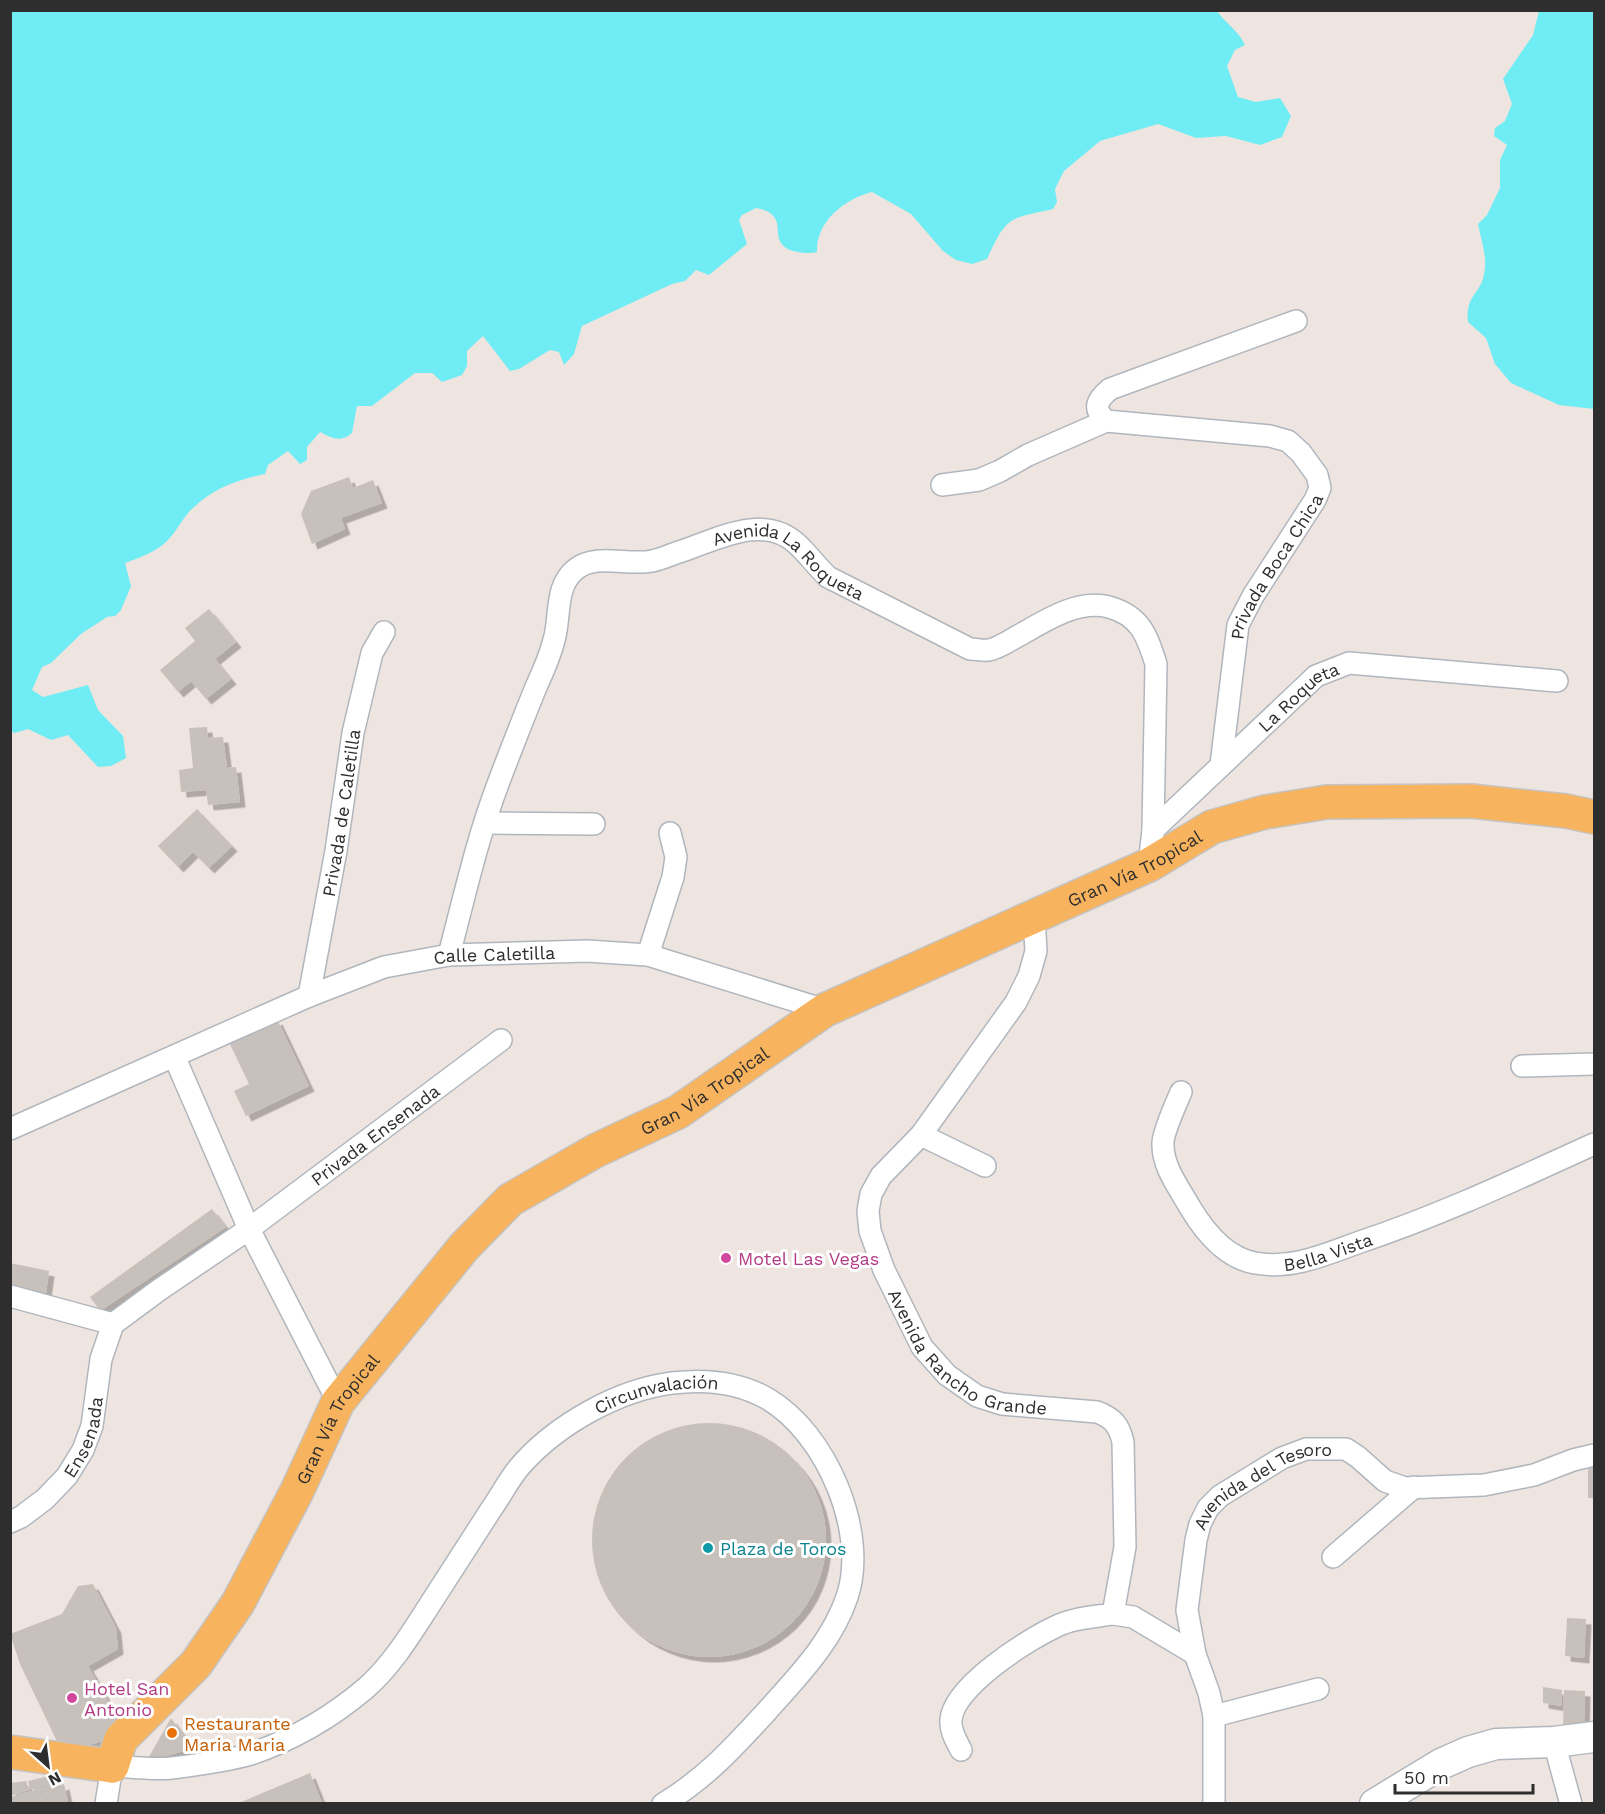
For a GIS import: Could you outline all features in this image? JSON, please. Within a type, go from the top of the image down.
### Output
[{"type":"main road","name":"Gran Vía Tropical","points":[[112,1766],[122,1739],[196,1664],[238,1603],[297,1491],[338,1402],[464,1247],[510,1200],[595,1151],[678,1112],[825,1010],[1149,865],[1212,826],[1265,812],[1327,802],[1472,801],[1566,811],[1594,817]]},
{"type":"main road","points":[[10,1752],[112,1766]]},
{"type":"main road","points":[[10,1771],[112,1766]]},
{"type":"street","points":[[942,485],[980,480],[1028,455],[1107,421],[1099,414],[1097,407],[1100,398],[1110,389],[1296,321]]},
{"type":"street","name":"Privada Boca Chica","points":[[1107,421],[1270,436],[1288,441],[1301,453],[1317,475],[1320,488],[1314,500],[1252,596],[1238,626],[1221,765]]},
{"type":"street","name":"Avenida La Roqueta","points":[[449,955],[497,786],[555,640],[563,585],[577,567],[592,562],[651,561],[745,530],[765,528],[782,534],[797,544],[814,565],[828,577],[970,649],[987,650],[1001,646],[1052,617],[1078,607],[1100,605],[1122,610],[1137,621],[1149,640],[1156,664],[1153,830],[1149,865]]},
{"type":"street","name":"Privada de Caletilla","points":[[309,996],[336,850],[353,733],[372,653],[384,632]]},
{"type":"street","name":"La Roqueta","points":[[1153,830],[1316,676],[1349,663],[1557,681]]},
{"type":"street","points":[[485,823],[594,824]]},
{"type":"street","points":[[648,955],[673,877],[676,856],[670,833]]},
{"type":"street","name":"Avenida Rancho Grande","points":[[1034,917],[1035,951],[1029,976],[1016,1002],[921,1135],[881,1176],[871,1194],[868,1211],[870,1231],[884,1270],[922,1347],[947,1375],[977,1396],[1002,1404],[1097,1412],[1108,1416],[1120,1430],[1123,1442],[1125,1547],[1113,1614]]},
{"type":"street","name":"Calle Caletilla","points":[[10,1129],[309,996],[384,967],[449,955],[587,951],[648,955],[825,1010]]},
{"type":"street","name":"Privada Ensenada","points":[[249,1229],[501,1040]]},
{"type":"street","points":[[174,1058],[249,1229],[338,1402]]},
{"type":"street","points":[[1522,1066],[1594,1064]]},
{"type":"street","name":"Bella Vista","points":[[1181,1092],[1162,1142],[1167,1166],[1210,1236],[1227,1251],[1252,1263],[1276,1266],[1305,1262],[1390,1232],[1475,1198],[1594,1144]]},
{"type":"street","points":[[921,1135],[985,1166]]},
{"type":"street","points":[[10,1296],[113,1324],[249,1229]]},
{"type":"street","name":"Ensenada","points":[[10,1522],[21,1517],[45,1499],[67,1476],[83,1450],[92,1426],[101,1359],[113,1324]]},
{"type":"street","name":"Circunvalación","points":[[112,1766],[169,1768],[249,1754],[286,1739],[328,1716],[368,1687],[401,1649],[520,1466],[552,1436],[591,1410],[631,1394],[667,1383],[702,1380],[738,1385],[770,1400],[795,1420],[831,1472],[844,1501],[852,1533],[853,1566],[848,1596],[833,1629],[812,1661],[722,1760],[680,1793],[663,1803]]},
{"type":"street","name":"Avenida del Tesoro","points":[[1214,1803],[1214,1716],[1209,1693],[1195,1654],[1187,1610],[1200,1524],[1208,1509],[1220,1496],[1282,1458],[1306,1449],[1346,1449],[1384,1481],[1405,1488],[1484,1485],[1534,1475],[1573,1460],[1594,1455]]},
{"type":"street","points":[[1333,1557],[1414,1487]]},
{"type":"street","points":[[961,1750],[952,1733],[951,1721],[952,1711],[959,1700],[986,1671],[1015,1648],[1056,1626],[1113,1614],[1133,1617],[1195,1654]]},
{"type":"street","points":[[1214,1716],[1318,1689]]},
{"type":"street","points":[[1375,1803],[1441,1764],[1468,1752],[1496,1744],[1554,1742],[1594,1737]]},
{"type":"street","points":[[1554,1742],[1571,1803]]},
{"type":"street","name":"Gran Vía Tropical","points":[[106,1803],[112,1766]]},
{"type":"water","points":[[11,10],[1217,11],[1245,45],[1235,50],[1227,66],[1238,97],[1256,102],[1280,98],[1291,116],[1282,137],[1260,145],[1226,136],[1196,138],[1158,124],[1100,141],[1064,171],[1055,189],[1057,202],[1053,209],[1027,215],[1011,222],[999,234],[987,259],[972,264],[956,260],[943,251],[911,214],[872,192],[852,200],[834,213],[821,231],[817,252],[814,253],[785,248],[779,238],[775,217],[767,211],[756,208],[742,215],[739,220],[747,244],[709,275],[696,270],[685,281],[672,284],[582,326],[574,354],[564,365],[559,352],[550,350],[519,369],[510,371],[483,336],[467,351],[467,366],[462,375],[442,382],[432,373],[415,373],[372,406],[357,406],[352,433],[348,436],[336,439],[320,432],[307,447],[307,460],[300,464],[288,451],[268,465],[265,474],[235,482],[218,490],[193,508],[163,545],[125,563],[131,586],[121,610],[115,616],[107,617],[81,634],[51,663],[42,667],[32,690],[43,697],[88,685],[98,710],[123,736],[126,758],[111,766],[98,767],[68,735],[51,740],[28,729],[15,733],[11,731]]},
{"type":"water","points":[[1539,11],[1594,11],[1594,409],[1559,405],[1511,383],[1495,364],[1486,338],[1468,322],[1469,306],[1480,286],[1485,268],[1485,255],[1478,224],[1487,215],[1500,188],[1500,160],[1507,145],[1494,136],[1495,128],[1505,121],[1512,104],[1503,79],[1533,35]]},
{"type":"building","points":[[349,477],[353,488],[373,480],[382,503],[341,518],[345,529],[312,544],[301,514],[311,491]]},
{"type":"building","points":[[209,609],[236,642],[215,659],[231,679],[206,699],[191,681],[178,692],[160,670],[195,641],[185,628]]},
{"type":"building","points":[[207,727],[208,738],[223,737],[227,768],[236,767],[240,802],[208,805],[206,790],[181,792],[179,770],[193,768],[189,728]]},
{"type":"building","points":[[197,809],[232,846],[209,868],[193,852],[178,867],[158,846]]},
{"type":"building","points":[[277,1019],[309,1086],[246,1116],[234,1091],[249,1084],[229,1042]]},
{"type":"building","points":[[212,1209],[226,1227],[100,1311],[90,1297]]},
{"type":"building","points":[[10,1263],[49,1271],[46,1293],[10,1285]]},
{"type":"building","name":"Plaza de Toros","points":[[698,1423],[720,1423],[754,1432],[774,1442],[792,1457],[807,1475],[817,1495],[824,1517],[826,1540],[824,1563],[817,1585],[807,1605],[792,1623],[774,1638],[743,1652],[720,1657],[698,1657],[675,1652],[644,1638],[618,1614],[611,1605],[597,1574],[592,1551],[592,1529],[597,1506],[611,1475],[635,1449],[644,1442],[675,1428]]},
{"type":"building","points":[[1588,1466],[1594,1466],[1594,1498],[1588,1498]]},
{"type":"building","name":"Hotel San Antonio","points":[[93,1584],[116,1628],[118,1649],[88,1666],[125,1731],[110,1739],[62,1752],[20,1664],[10,1634],[62,1614],[78,1586]]},
{"type":"building","points":[[1567,1618],[1586,1619],[1584,1658],[1565,1656]]},
{"type":"building","points":[[1543,1687],[1562,1690],[1561,1706],[1543,1703]]},
{"type":"building","points":[[1564,1690],[1585,1691],[1584,1729],[1563,1728]]},
{"type":"building","name":"Restaurante Maria Maria","points":[[171,1718],[193,1748],[146,1762]]},
{"type":"building","points":[[310,1773],[322,1803],[239,1803]]},
{"type":"building","points":[[53,1775],[55,1787],[64,1784],[68,1803],[51,1803],[47,1787],[49,1785],[30,1790],[28,1781]]},
{"type":"building","points":[[26,1781],[29,1790],[10,1796],[10,1783]]},
{"type":"building","points":[[46,1787],[50,1803],[10,1803],[10,1797]]},
{"type":"place","name":"Motel Las Vegas","points":[[726,1258]]},
{"type":"place","name":"Plaza de Toros","points":[[708,1548]]},
{"type":"place","name":"Hotel San Antonio","points":[[72,1698]]},
{"type":"place","name":"Restaurante Maria Maria","points":[[172,1733]]}]
